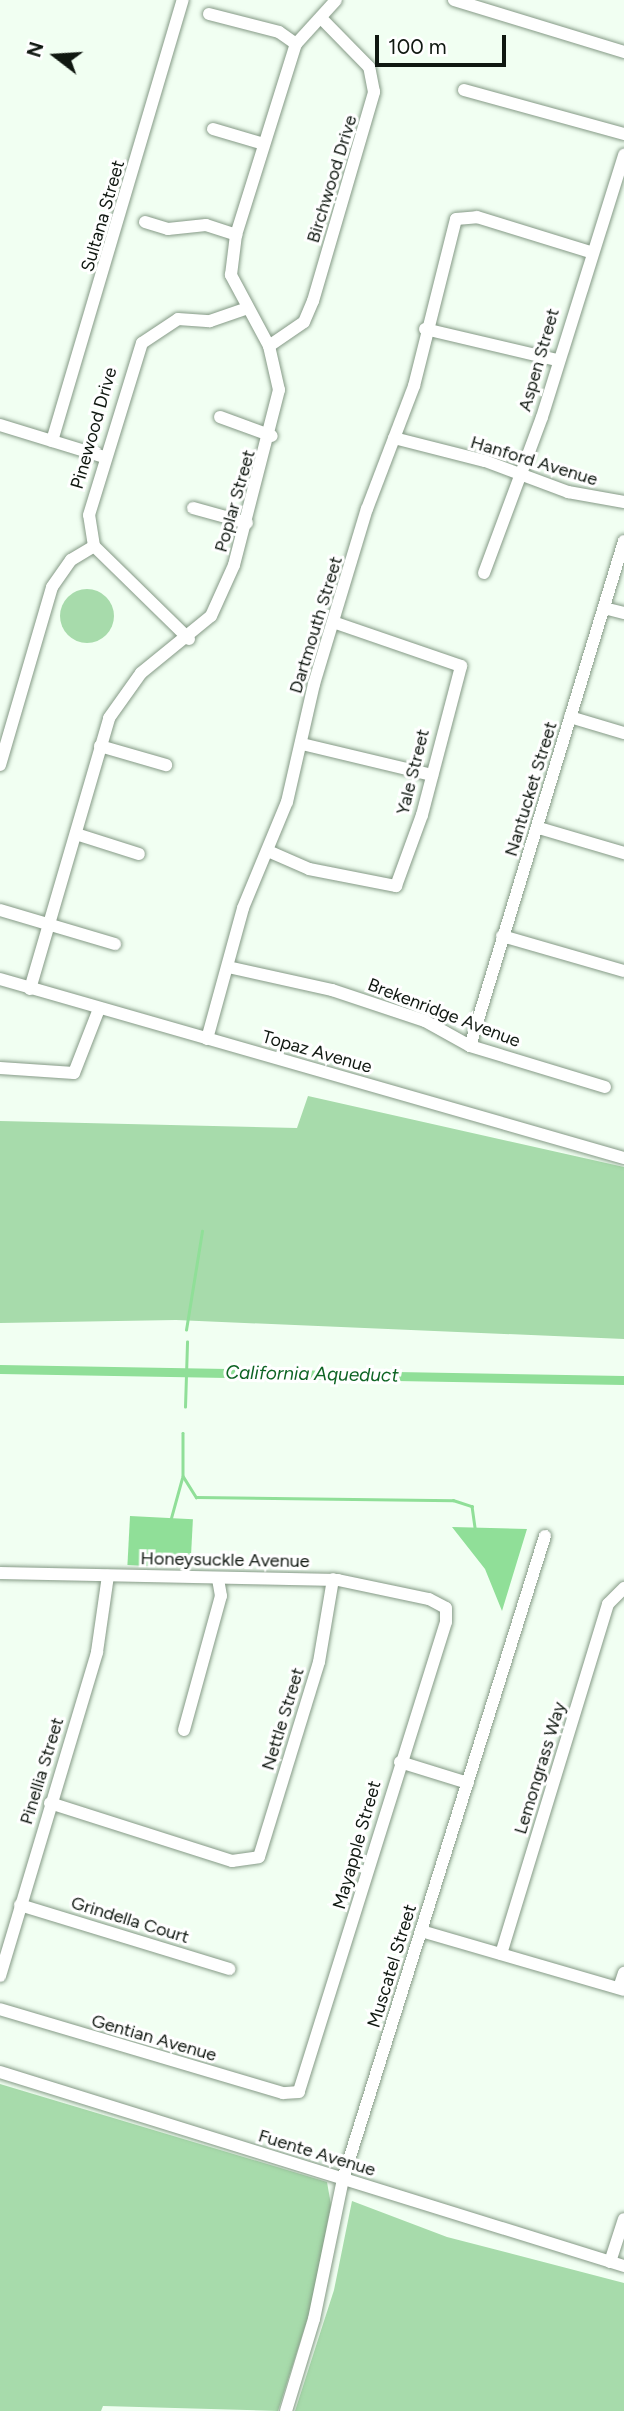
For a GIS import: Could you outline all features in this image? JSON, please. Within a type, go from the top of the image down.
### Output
[{"type":"street","name":"Sultana Street","points":[[52,441],[183,0]]},
{"type":"street","name":"Poplar Street","points":[[30,989],[46,924],[76,834],[109,718],[141,673],[189,639],[211,616],[247,523],[272,436],[279,390],[269,346],[245,309],[231,275],[236,235],[296,44],[323,19],[336,0]]},
{"type":"street","points":[[454,0],[624,52]]},
{"type":"street","points":[[209,15],[279,32],[296,44]]},
{"type":"street","name":"Birchwood Drive","points":[[269,346],[304,322],[313,300],[374,92],[369,67],[323,19]]},
{"type":"street","points":[[464,90],[624,134]]},
{"type":"street","points":[[213,129],[264,145]]},
{"type":"street","name":"Aspen Street","points":[[484,573],[624,155]]},
{"type":"street","name":"Dartmouth Street","points":[[207,1039],[302,744],[336,623],[394,438],[456,219],[477,217],[593,253]]},
{"type":"street","points":[[145,222],[169,229],[206,225],[236,235]]},
{"type":"street","name":"Pinewood Drive","points":[[94,546],[89,515],[104,457],[142,343],[178,319],[210,321],[245,309]]},
{"type":"street","points":[[425,329],[556,360]]},
{"type":"street","points":[[220,417],[272,436]]},
{"type":"street","points":[[0,425],[104,457]]},
{"type":"street","name":"Hanford Avenue","points":[[394,438],[520,471],[568,492],[624,502]]},
{"type":"street","points":[[193,508],[247,523]]},
{"type":"street","name":"Nantucket Street","points":[[470,1046],[502,936],[539,828],[624,541]]},
{"type":"street","points":[[0,765],[52,587],[71,560],[94,546],[189,639]]},
{"type":"street","points":[[604,608],[624,613]]},
{"type":"street","name":"Yale Street","points":[[268,851],[309,869],[397,886],[432,775],[461,666],[336,623]]},
{"type":"street","points":[[570,717],[624,733]]},
{"type":"street","points":[[302,744],[432,775]]},
{"type":"street","points":[[100,746],[166,765]]},
{"type":"street","points":[[539,828],[624,853]]},
{"type":"street","points":[[76,834],[139,854]]},
{"type":"street","points":[[0,910],[115,944]]},
{"type":"street","points":[[502,936],[624,971]]},
{"type":"street","name":"Brekenridge Avenue","points":[[228,967],[366,1001],[425,1021],[470,1046],[605,1087]]},
{"type":"street","name":"Topaz Avenue","points":[[0,979],[624,1158]]},
{"type":"street","points":[[0,1069],[74,1073],[99,1009]]},
{"type":"street","name":"Muscatel Street","points":[[286,2411],[314,2319],[343,2179],[545,1536]]},
{"type":"street","name":"Honeysuckle Avenue","points":[[0,1573],[333,1580],[446,1608]]},
{"type":"street","name":"Pinellia Street","points":[[0,1976],[97,1652],[108,1576]]},
{"type":"street","points":[[184,1730],[221,1596],[218,1579]]},
{"type":"street","name":"Nettle Street","points":[[50,1802],[250,1863],[259,1857],[319,1662],[333,1580]]},
{"type":"street","name":"Lemongrass Way","points":[[502,1954],[619,1591]]},
{"type":"street","name":"Mayapple Street","points":[[299,2092],[446,1608]]},
{"type":"street","points":[[400,1762],[468,1783]]},
{"type":"street","name":"Grindella Court","points":[[20,1905],[229,1969]]},
{"type":"street","points":[[421,1931],[622,1989],[624,1973]]},
{"type":"street","name":"Gentian Avenue","points":[[0,2009],[270,2090],[299,2092]]},
{"type":"street","name":"Fuente Avenue","points":[[0,2072],[624,2266]]},
{"type":"street","points":[[611,2262],[624,2219]]},
{"type":"shaded area","points":[[87,589],[106,597],[114,616],[106,635],[87,643],[68,635],[60,616],[68,597]]},
{"type":"shaded area","points":[[308,1096],[624,1167],[624,1339],[176,1320],[0,1323],[0,1121],[297,1128]]},
{"type":"shaded area","points":[[130,1516],[193,1519],[190,1568],[127,1565]]},
{"type":"shaded area","points":[[452,1527],[527,1529],[502,1611],[485,1569]]},
{"type":"shaded area","points":[[0,2084],[327,2182],[331,2205],[311,2308],[278,2411],[103,2406],[101,2411],[0,2411]]},
{"type":"shaded area","points":[[352,2201],[447,2237],[624,2283],[624,2411],[295,2411],[334,2290]]},
{"type":"waterway","points":[[186,1330],[202,1231]]},
{"type":"waterway","name":"California Aqueduct","points":[[185,1407],[187,1342]]},
{"type":"waterway","name":"California Aqueduct","points":[[0,1369],[624,1380]]},
{"type":"waterway","points":[[183,1433],[183,1476],[196,1497],[453,1500],[472,1506],[475,1528]]},
{"type":"waterway","points":[[171,1518],[182,1478]]}]
